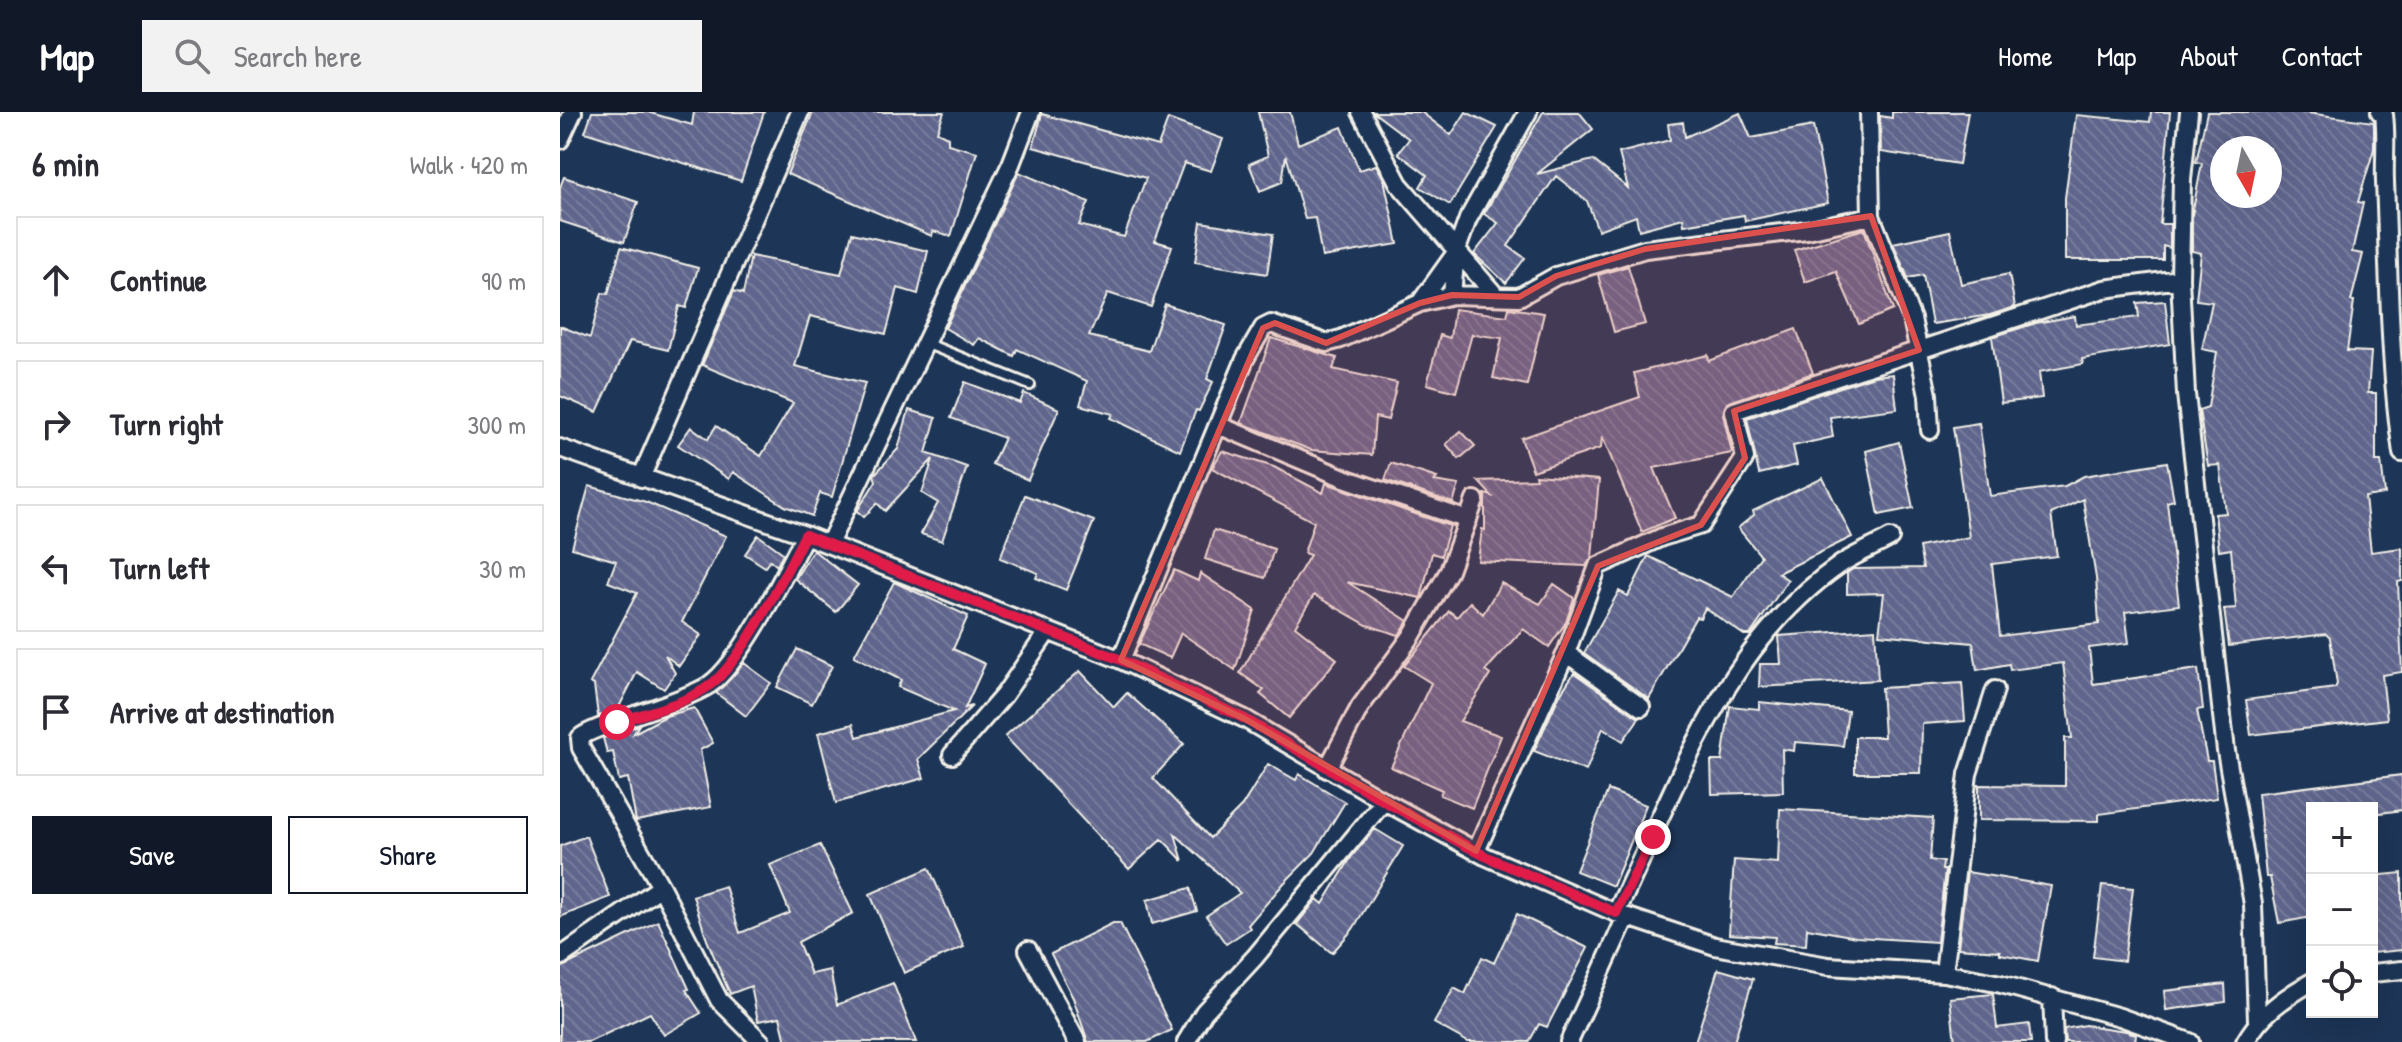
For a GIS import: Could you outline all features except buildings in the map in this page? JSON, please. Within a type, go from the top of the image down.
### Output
[{"type":"street","points":[[560,140],[573,112]]},
{"type":"street","points":[[641,478],[800,112]]},
{"type":"street","points":[[829,544],[1004,178],[1031,112]]},
{"type":"street","points":[[1361,112],[1399,184],[1496,296]]},
{"type":"street","points":[[1420,303],[1456,252],[1486,182],[1528,112]]},
{"type":"street","points":[[1869,112],[1871,216],[1912,319],[1928,395],[1930,430]]},
{"type":"street","points":[[2189,112],[2182,179],[2180,279],[2200,532],[2226,751],[2253,904],[2257,1020]]},
{"type":"street","points":[[2380,112],[2384,115],[2386,129],[2402,453]]},
{"type":"street","points":[[1121,660],[1245,359],[1263,328],[1275,323],[1326,343],[1420,303],[1452,295],[1519,297],[1556,276],[1645,249],[1792,232],[1871,216]]},
{"type":"street","points":[[1452,295],[1456,252]]},
{"type":"street","points":[[1476,851],[1566,653],[1598,566],[1662,537],[1701,525],[1745,458],[1734,411],[2104,289],[2180,279]]},
{"type":"street","points":[[1218,425],[1344,478],[1468,520]]},
{"type":"street","points":[[560,448],[829,544],[1121,660],[1245,719],[1327,769],[1476,851],[1573,897],[1621,915],[1715,946],[1828,966],[1944,973],[2052,997],[2190,1042]]},
{"type":"street","points":[[1327,769],[1360,707],[1411,637],[1449,571],[1475,500]]},
{"type":"street","points":[[761,1042],[719,1000],[661,887],[581,748],[580,738],[590,729],[656,710],[691,696],[713,682],[733,660],[805,535]]},
{"type":"street","points":[[1569,1042],[1704,721],[1744,661],[1790,608],[1841,564],[1890,538]]},
{"type":"street","points":[[952,755],[1004,695],[1048,631]]},
{"type":"street","points":[[1566,653],[1641,707]]},
{"type":"street","points":[[1944,973],[1968,774],[1995,690]]},
{"type":"street","points":[[1186,1042],[1204,1012],[1255,957],[1384,801]]},
{"type":"street","points":[[560,957],[661,887]]},
{"type":"street","points":[[1028,950],[1077,1042]]},
{"type":"street","points":[[2378,972],[2402,970]]},
{"type":"street","points":[[2245,1042],[2257,1020],[2306,985]]},
{"type":"street","points":[[2052,997],[2054,1042]]},
{"type":"lane","points":[[924,343],[1030,385]]},
{"type":"highlighted area","points":[[1871,216],[1919,350],[1734,411],[1745,458],[1701,525],[1598,566],[1476,851],[1245,719],[1121,660],[1263,328],[1275,323],[1326,343],[1420,303],[1452,295],[1519,297],[1556,276],[1645,249]]},
{"type":"route","points":[[617,722],[691,696],[713,682],[733,660],[780,584],[805,535],[1121,660],[1245,719],[1327,769],[1485,856],[1573,897],[1616,913],[1653,837]]}]
